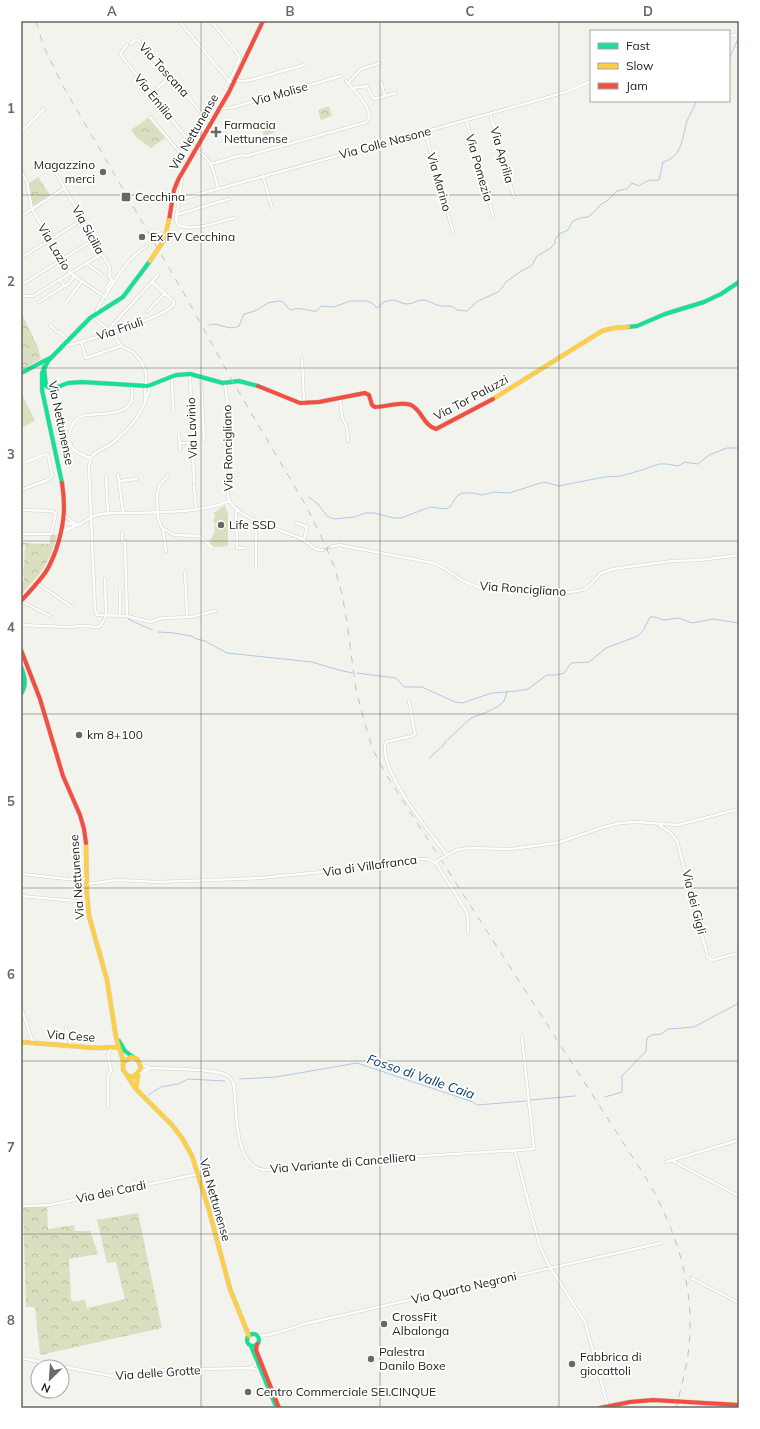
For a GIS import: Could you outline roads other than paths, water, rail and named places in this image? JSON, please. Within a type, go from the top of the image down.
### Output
[{"type":"main road","name":"Via Nettunense","points":[[21,601],[47,570],[53,559],[62,532],[65,516],[64,489],[42,390],[42,373],[44,367],[50,358],[94,315],[123,297],[165,238],[174,190],[180,175],[220,109],[234,82],[235,75],[263,21]]},
{"type":"main road","name":"Via Tor Paluzzi","points":[[44,367],[46,386],[52,389],[68,383],[82,382],[148,386],[172,377],[190,374],[225,384],[238,381],[246,382],[276,392],[293,401],[304,403],[365,393],[369,395],[372,405],[375,407],[409,405],[419,412],[430,427],[436,429],[484,405],[602,332],[614,328],[637,326],[665,314],[704,302],[721,294],[739,282]]},
{"type":"main road","points":[[21,373],[50,358]]},
{"type":"main road","points":[[35,366],[42,373]]},
{"type":"main road","name":"Via Nettunense","points":[[21,650],[42,706],[63,775],[83,824],[86,847],[87,902],[90,923],[106,974],[117,1039],[124,1062],[123,1069],[136,1089],[176,1129],[188,1149],[198,1174],[209,1210],[230,1289],[251,1334]]},
{"type":"main road","points":[[21,667],[26,682],[25,689],[21,694]]},
{"type":"main road","name":"Via Nettunense","points":[[117,1039],[125,1051],[137,1059],[140,1063]]},
{"type":"main road","name":"Via Cese","points":[[21,1042],[71,1046],[119,1047]]},
{"type":"main road","points":[[124,1062],[126,1059],[132,1057]]},
{"type":"main road","points":[[136,1089],[140,1063]]},
{"type":"main road","points":[[128,1077],[133,1078],[139,1074]]},
{"type":"main road","points":[[258,1341],[251,1334],[247,1342],[251,1346],[278,1408]]},
{"type":"main road","points":[[251,1346],[254,1346],[258,1341]]},
{"type":"main road","points":[[258,1341],[256,1350],[278,1408]]},
{"type":"main road","points":[[600,1408],[630,1402],[653,1400],[739,1406]]},
{"type":"street","points":[[179,21],[229,81],[234,82],[251,80],[304,65]]},
{"type":"street","points":[[211,21],[240,57],[235,75],[225,88],[229,92]]},
{"type":"street","name":"Via Toscana","points":[[131,44],[135,40],[138,40],[157,64],[171,76],[206,119],[212,122]]},
{"type":"street","name":"Via Emilia","points":[[127,45],[120,54],[196,150],[205,156],[211,164]]},
{"type":"street","points":[[218,188],[211,164],[242,155],[246,156],[366,122],[370,118],[370,115],[363,100],[347,82],[363,68],[380,63]]},
{"type":"street","points":[[151,94],[171,76]]},
{"type":"street","name":"Via Molise","points":[[220,109],[236,107],[341,76]]},
{"type":"street","points":[[381,82],[385,96]]},
{"type":"street","name":"Via Colle Nasone","points":[[178,200],[490,114],[575,89],[590,82]]},
{"type":"street","points":[[353,88],[366,85],[373,98],[396,93]]},
{"type":"street","points":[[21,132],[44,109]]},
{"type":"street","name":"Via Aprilia","points":[[490,114],[514,197]]},
{"type":"street","points":[[150,117],[188,162]]},
{"type":"street","name":"Via Pomezia","points":[[466,120],[493,216]]},
{"type":"street","name":"Via Marino","points":[[425,132],[453,232]]},
{"type":"street","name":"Via Sicilia","points":[[53,168],[110,269],[109,276],[112,280],[107,287],[108,292]]},
{"type":"street","name":"Via Lazio","points":[[21,170],[26,180],[32,209],[70,274],[105,297]]},
{"type":"street","points":[[180,175],[182,179],[176,222],[182,226],[194,228],[234,218]]},
{"type":"street","points":[[263,176],[272,208]]},
{"type":"street","points":[[21,216],[65,188]]},
{"type":"street","points":[[176,215],[229,199]]},
{"type":"street","points":[[22,257],[82,220]]},
{"type":"street","points":[[21,285],[93,240]]},
{"type":"street","points":[[147,246],[131,257],[94,315],[108,330],[112,332],[120,346],[133,352],[141,361],[146,373],[148,386],[147,397],[138,416],[127,430],[116,441],[92,455],[90,458],[89,466],[95,610],[97,615],[127,616],[149,622],[163,618],[187,617],[215,611]]},
{"type":"street","points":[[21,296],[33,296],[102,254]]},
{"type":"street","points":[[86,263],[101,274]]},
{"type":"street","points":[[108,330],[158,275]]},
{"type":"street","points":[[39,302],[67,285],[74,276]]},
{"type":"street","points":[[60,279],[64,286]]},
{"type":"street","points":[[65,304],[82,281]]},
{"type":"street","points":[[148,312],[165,294],[152,282]]},
{"type":"street","name":"Via Friuli","points":[[61,347],[112,332],[161,314],[174,304],[174,302],[165,294]]},
{"type":"street","points":[[50,325],[68,340]]},
{"type":"street","points":[[111,326],[116,330]]},
{"type":"street","points":[[80,342],[86,358],[120,346]]},
{"type":"street","points":[[302,359],[304,403]]},
{"type":"street","name":"Via Lavinio","points":[[190,374],[196,509]]},
{"type":"street","points":[[172,377],[173,410]]},
{"type":"street","points":[[201,377],[204,440]]},
{"type":"street","name":"Via Roncigliano","points":[[225,384],[230,423],[229,500],[238,509],[257,521],[304,540],[316,549],[323,550]]},
{"type":"street","points":[[90,458],[77,452],[71,444],[70,430],[76,420],[86,416],[124,410],[132,401],[132,385]]},
{"type":"street","points":[[340,398],[342,417],[347,428],[348,441]]},
{"type":"street","points":[[179,435],[180,450]]},
{"type":"street","points":[[180,443],[192,443]]},
{"type":"street","points":[[55,446],[71,444]]},
{"type":"street","points":[[21,464],[46,454],[48,455],[52,475],[50,478],[21,490]]},
{"type":"street","points":[[118,474],[123,513]]},
{"type":"street","points":[[166,551],[163,529],[158,521],[157,496],[158,488],[162,481],[168,476]]},
{"type":"street","points":[[106,477],[108,514]]},
{"type":"street","points":[[119,481],[137,479]]},
{"type":"street","points":[[62,532],[91,517],[108,514],[196,509],[215,506],[229,500]]},
{"type":"street","points":[[238,509],[236,512],[237,548],[246,548]]},
{"type":"street","points":[[21,510],[53,511],[56,514],[53,531],[51,534],[21,534]]},
{"type":"street","points":[[65,516],[78,525]]},
{"type":"street","points":[[85,521],[92,528]]},
{"type":"street","points":[[256,570],[257,521]]},
{"type":"street","points":[[64,522],[69,525],[78,525]]},
{"type":"street","points":[[296,523],[307,527],[304,540]]},
{"type":"street","points":[[163,529],[176,535],[199,536],[213,548]]},
{"type":"street","points":[[122,533],[122,542],[125,542],[127,616]]},
{"type":"street","name":"Via Roncigliano","points":[[331,547],[339,545],[436,564],[463,581],[483,589],[493,590],[525,588],[569,592],[585,589],[590,586],[600,574],[613,569],[672,561],[703,560],[739,555]]},
{"type":"street","points":[[185,572],[187,617]]},
{"type":"street","points":[[21,625],[69,628],[101,625],[106,616],[105,579]]},
{"type":"street","points":[[36,583],[72,607]]},
{"type":"street","points":[[120,589],[120,616]]},
{"type":"street","points":[[21,601],[50,616]]},
{"type":"street","points":[[408,701],[415,734],[413,736],[386,741],[385,748],[391,771],[404,796],[446,856]]},
{"type":"street","points":[[468,932],[468,917],[465,909],[436,863],[456,850],[468,848],[511,849],[557,843],[618,823],[632,822],[679,825],[739,809]]},
{"type":"street","name":"Via dei Gigli","points":[[658,823],[671,833],[677,841],[708,958],[713,960],[739,953]]},
{"type":"street","name":"Via di Villafranca","points":[[21,874],[87,881],[117,880],[157,882],[260,878],[358,869],[422,859],[436,863]]},
{"type":"street","points":[[21,896],[87,902]]},
{"type":"street","points":[[21,1007],[33,1043]]},
{"type":"street","points":[[66,1028],[71,1046]]},
{"type":"street","name":"Via Variante di Cancelliera","points":[[140,1063],[149,1068],[217,1072],[229,1076],[234,1083],[237,1117],[243,1152],[252,1165],[263,1170],[407,1157],[515,1151],[534,1148],[522,1038]]},
{"type":"street","points":[[108,1106],[108,1076],[111,1070],[108,1055],[111,1048]]},
{"type":"street","name":"Via Variante di Cancelliera","points":[[139,1074],[149,1068]]},
{"type":"street","points":[[666,1162],[739,1140]]},
{"type":"street","points":[[515,1151],[539,1243],[551,1269],[585,1322],[608,1407]]},
{"type":"street","points":[[671,1160],[739,1196]]},
{"type":"street","name":"Via dei Cardi","points":[[24,1206],[50,1205],[198,1174]]},
{"type":"street","name":"Via Quarto Negroni","points":[[251,1334],[259,1336],[661,1243]]},
{"type":"street","points":[[691,1278],[739,1303]]},
{"type":"street","name":"Via Quarto Negroni","points":[[258,1341],[266,1334]]},
{"type":"street","points":[[248,1368],[254,1365],[256,1357]]},
{"type":"street","name":"Via delle Grotte","points":[[21,1358],[116,1377],[168,1370],[248,1368],[257,1369],[263,1374]]},
{"type":"street","points":[[630,1402],[631,1408]]},
{"type":"street","points":[[681,1408],[682,1402]]},
{"type":"waterway","points":[[730,57],[739,37]]},
{"type":"waterway","points":[[209,325],[216,324],[235,328],[239,326],[244,314],[255,311],[268,303],[278,301],[283,302],[290,310],[302,309],[317,311],[321,306],[334,307],[350,301],[367,301],[372,303],[377,308],[384,302],[391,300],[408,304],[422,300],[440,306],[450,306],[457,310],[467,311],[478,301],[498,292],[506,282],[532,265],[537,256],[551,248],[559,234],[568,230],[573,221],[588,217],[617,191],[627,189],[632,183],[639,186],[650,180],[659,180],[663,162],[674,156],[681,146],[687,121],[696,102]]},
{"type":"waterway","points":[[309,497],[318,504],[327,516],[335,519],[354,517],[366,513],[401,518],[430,507],[446,509],[450,507],[457,496],[462,493],[482,495],[494,492],[509,493],[544,482],[559,486],[604,477],[621,476],[659,464],[678,466],[685,462],[698,464],[709,455],[727,448],[739,448]]},
{"type":"waterway","points":[[357,673],[396,678],[404,687],[422,687],[455,702],[462,703],[492,693],[528,689],[547,675],[564,673],[571,663],[589,662],[606,648],[638,636],[644,629],[650,617],[663,620],[679,618],[692,623],[713,619],[739,623]]},
{"type":"waterway","points":[[128,619],[152,630]]},
{"type":"waterway","points":[[158,632],[191,636],[205,641],[227,653],[312,662],[352,673]]},
{"type":"waterway","points":[[429,758],[471,718],[499,706],[504,701],[507,692]]},
{"type":"waterway","name":"Fosso di Valle Caia","points":[[605,1097],[622,1092],[622,1076],[646,1051],[647,1038],[652,1035],[661,1034],[668,1029],[694,1027],[739,1003]]},
{"type":"waterway","name":"Fosso di Valle Caia","points":[[240,1079],[276,1077],[357,1063],[473,1102],[477,1105],[526,1101]]},
{"type":"waterway","points":[[148,1095],[161,1087],[178,1084],[188,1079],[225,1081]]},
{"type":"waterway","name":"Fosso di Valle Caia","points":[[531,1100],[575,1096]]},
{"type":"tunnel","points":[[323,550],[331,547]]},
{"type":"railway","points":[[36,21],[43,45],[63,86],[305,504],[321,536],[334,566],[342,594],[356,690],[373,750],[387,776],[657,1197],[681,1259],[689,1302],[689,1346],[684,1377],[676,1408]]},
{"type":"place","name":"Farmacia Nettunense","points":[[216,132]]},
{"type":"place","name":"Magazzino merci","points":[[103,172]]},
{"type":"place","name":"Cecchina","points":[[126,197]]},
{"type":"place","name":"Ex FV Cecchina","points":[[142,237]]},
{"type":"place","name":"Life SSD","points":[[221,525]]},
{"type":"place","name":"km 8+100","points":[[79,735]]},
{"type":"place","name":"CrossFit Albalonga","points":[[384,1324]]},
{"type":"place","name":"Palestra Danilo Boxe","points":[[371,1359]]},
{"type":"place","name":"Fabbrica di giocattoli","points":[[572,1364]]},
{"type":"place","name":"Centro Commerciale SEI.CINQUE","points":[[248,1392]]}]
